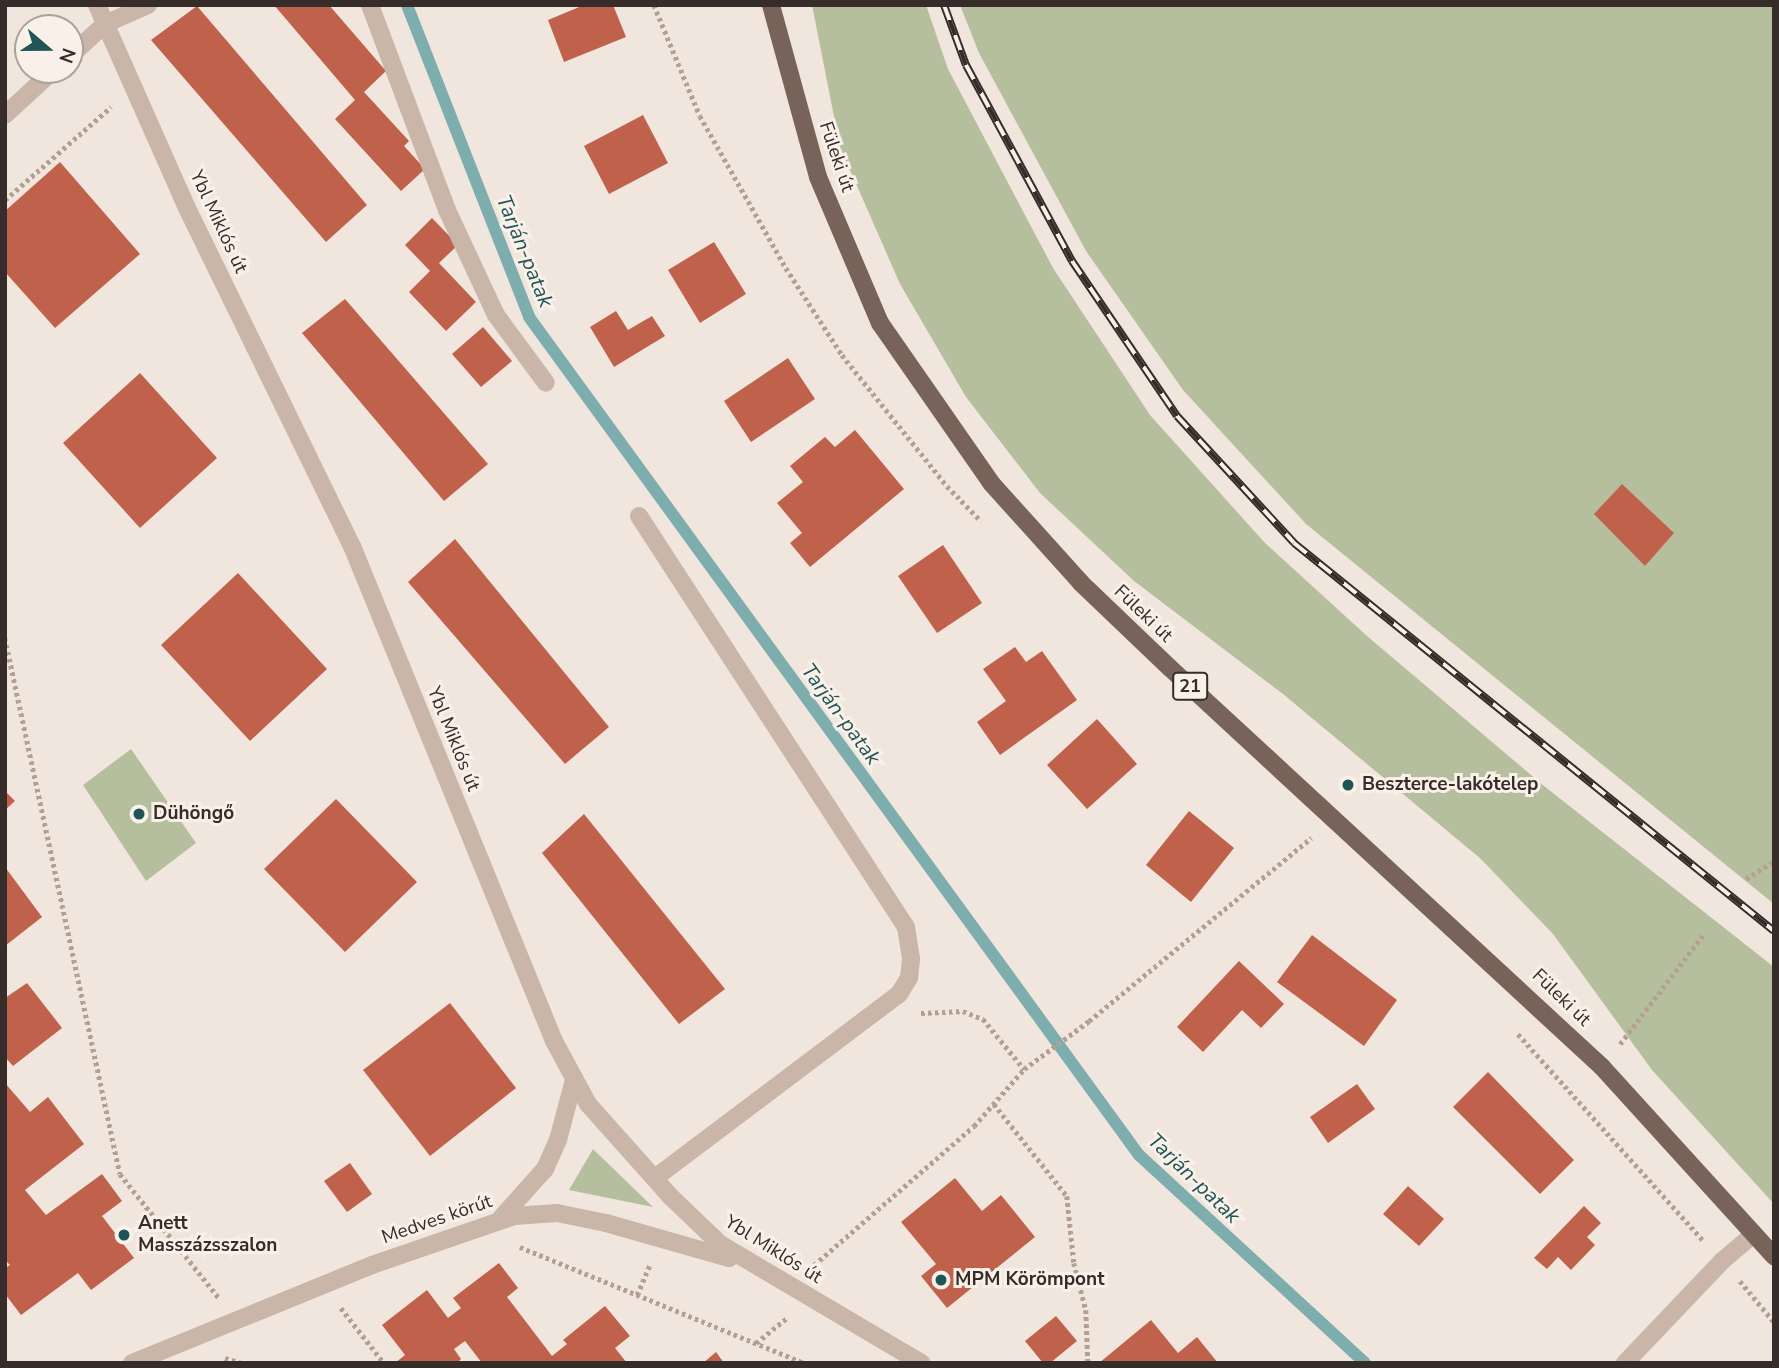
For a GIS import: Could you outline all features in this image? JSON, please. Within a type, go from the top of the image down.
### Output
[{"type":"main road","name":"Füleki út","points":[[771,5],[818,177],[880,323],[934,406],[992,484],[1081,583],[1602,1067],[1774,1256]]},
{"type":"street","name":"Ybl Miklós út","points":[[97,5],[134,89],[352,546],[574,1080],[611,1132],[720,1244],[921,1363]]},
{"type":"street","points":[[84,43],[105,24],[148,5]]},
{"type":"street","points":[[370,5],[458,234],[496,315],[546,383]]},
{"type":"street","points":[[5,115],[39,84]]},
{"type":"street","points":[[639,516],[906,927],[911,959],[909,978],[899,994],[655,1178]]},
{"type":"street","points":[[498,1221],[545,1169],[558,1140],[574,1080]]},
{"type":"street","name":"Medves körút","points":[[132,1363],[323,1285],[514,1216],[569,1216],[692,1245],[765,1271]]},
{"type":"street","points":[[1625,1363],[1714,1268],[1754,1234]]},
{"type":"path","points":[[5,200],[134,89]]},
{"type":"path","points":[[5,638],[120,1174],[236,1319]]},
{"type":"path","points":[[790,1286],[974,1126],[1024,1069],[1089,1021],[1336,818]]},
{"type":"path","points":[[1746,879],[1774,861]]},
{"type":"path","points":[[1602,1067],[1703,935]]},
{"type":"path","points":[[912,1020],[922,1012],[963,1011],[983,1019],[1024,1069]]},
{"type":"path","points":[[994,1104],[1067,1196],[1074,1263],[1086,1310],[1088,1363]]},
{"type":"path","points":[[476,1228],[804,1363]]},
{"type":"path","points":[[323,1285],[384,1363]]},
{"type":"path","points":[[756,1343],[811,1298]]},
{"type":"green space","points":[[812,5],[926,5],[948,69],[1053,268],[1150,415],[1265,543],[1367,636],[1544,786],[1774,967],[1774,1204],[1652,1070],[1553,934],[1481,859],[1283,694],[1134,581],[1040,493],[966,397],[900,284],[840,147]]},
{"type":"green space","points":[[960,5],[1774,5],[1774,904],[1306,524],[1183,390],[1086,251],[979,53]]},
{"type":"green space","name":"Dühöngő","points":[[131,749],[196,843],[146,881],[83,785]]},
{"type":"green space","points":[[593,1149],[653,1207],[569,1190]]},
{"type":"building","points":[[274,5],[329,5],[386,71],[364,92],[409,141],[404,146],[425,169],[401,191],[335,119],[355,100]]},
{"type":"building","points":[[584,5],[613,5],[626,37],[564,62],[548,20]]},
{"type":"building","points":[[197,6],[367,205],[326,242],[151,40]]},
{"type":"building","points":[[643,115],[668,163],[609,194],[584,146]]},
{"type":"building","points":[[60,162],[140,254],[55,328],[5,272],[5,211]]},
{"type":"building","points":[[432,218],[458,245],[439,263],[476,302],[446,331],[409,292],[430,271],[405,245]]},
{"type":"building","points":[[714,242],[746,294],[700,323],[668,270]]},
{"type":"building","points":[[345,299],[488,464],[444,501],[302,333]]},
{"type":"building","points":[[616,311],[628,330],[652,316],[665,336],[614,367],[590,327]]},
{"type":"building","points":[[483,327],[512,361],[481,387],[452,354]]},
{"type":"building","points":[[788,358],[815,399],[751,442],[724,401]]},
{"type":"building","points":[[140,373],[217,458],[140,528],[63,443]]},
{"type":"building","points":[[855,430],[904,489],[810,567],[790,543],[802,533],[777,503],[803,482],[790,466],[825,437],[835,447]]},
{"type":"building","points":[[1622,484],[1674,533],[1645,566],[1594,514]]},
{"type":"building","points":[[455,539],[609,727],[565,764],[408,582]]},
{"type":"building","points":[[943,545],[982,603],[937,633],[898,576]]},
{"type":"building","points":[[238,573],[327,669],[250,741],[161,645]]},
{"type":"building","points":[[1015,647],[1026,662],[1042,651],[1077,700],[1000,755],[977,722],[1006,701],[983,669]]},
{"type":"building","points":[[1097,719],[1137,764],[1087,809],[1047,765]]},
{"type":"building","points":[[5,791],[15,801],[5,810]]},
{"type":"building","points":[[336,799],[417,882],[345,952],[264,869]]},
{"type":"building","points":[[1189,811],[1234,848],[1191,902],[1146,865]]},
{"type":"building","points":[[584,814],[725,989],[679,1024],[542,853]]},
{"type":"building","points":[[5,867],[42,917],[5,946]]},
{"type":"building","points":[[1312,935],[1397,1000],[1364,1046],[1277,982]]},
{"type":"building","points":[[1239,961],[1284,1004],[1261,1028],[1242,1010],[1203,1052],[1177,1027]]},
{"type":"building","points":[[27,983],[62,1028],[13,1066],[5,1057],[5,998]]},
{"type":"building","points":[[450,1003],[516,1088],[430,1156],[363,1070]]},
{"type":"building","points":[[1488,1072],[1574,1160],[1540,1194],[1453,1107]]},
{"type":"building","points":[[5,1083],[30,1112],[48,1097],[84,1144],[25,1190],[46,1215],[102,1174],[122,1201],[102,1216],[134,1258],[91,1290],[78,1273],[21,1315],[5,1294],[5,1268],[10,1265],[5,1260]]},
{"type":"building","points":[[1357,1084],[1375,1109],[1328,1143],[1310,1117]]},
{"type":"building","points":[[350,1163],[372,1194],[347,1212],[324,1181]]},
{"type":"building","points":[[955,1178],[982,1211],[1001,1195],[1035,1237],[947,1308],[921,1276],[936,1264],[901,1222]]},
{"type":"building","points":[[1408,1186],[1444,1219],[1419,1246],[1383,1214]]},
{"type":"building","points":[[1584,1206],[1601,1223],[1587,1237],[1595,1245],[1571,1270],[1558,1257],[1547,1269],[1534,1258]]},
{"type":"building","points":[[499,1263],[518,1288],[507,1297],[552,1356],[567,1344],[563,1340],[605,1306],[630,1336],[615,1348],[627,1363],[482,1363],[465,1341],[454,1349],[461,1359],[457,1363],[395,1363],[405,1355],[382,1325],[427,1290],[448,1318],[461,1308],[453,1298]]},
{"type":"building","points":[[1056,1316],[1077,1341],[1050,1363],[1043,1363],[1025,1341]]},
{"type":"building","points":[[1151,1320],[1178,1353],[1197,1337],[1218,1363],[1099,1363]]},
{"type":"building","points":[[716,1352],[724,1363],[703,1363]]},
{"type":"waterway","name":"Tarján-patak","points":[[407,5],[529,317],[1139,1155],[1365,1363]]},
{"type":"railway","points":[[944,5],[966,65],[1072,261],[1177,416],[1294,543],[1774,931]]},
{"type":"place","name":"Beszterce-lakótelep","points":[[1348,785]]},
{"type":"place","name":"Dühöngő","points":[[139,814]]},
{"type":"place","name":"Anett Masszázsszalon","points":[[124,1235]]},
{"type":"place","name":"MPM Körömpont","points":[[941,1280]]}]
